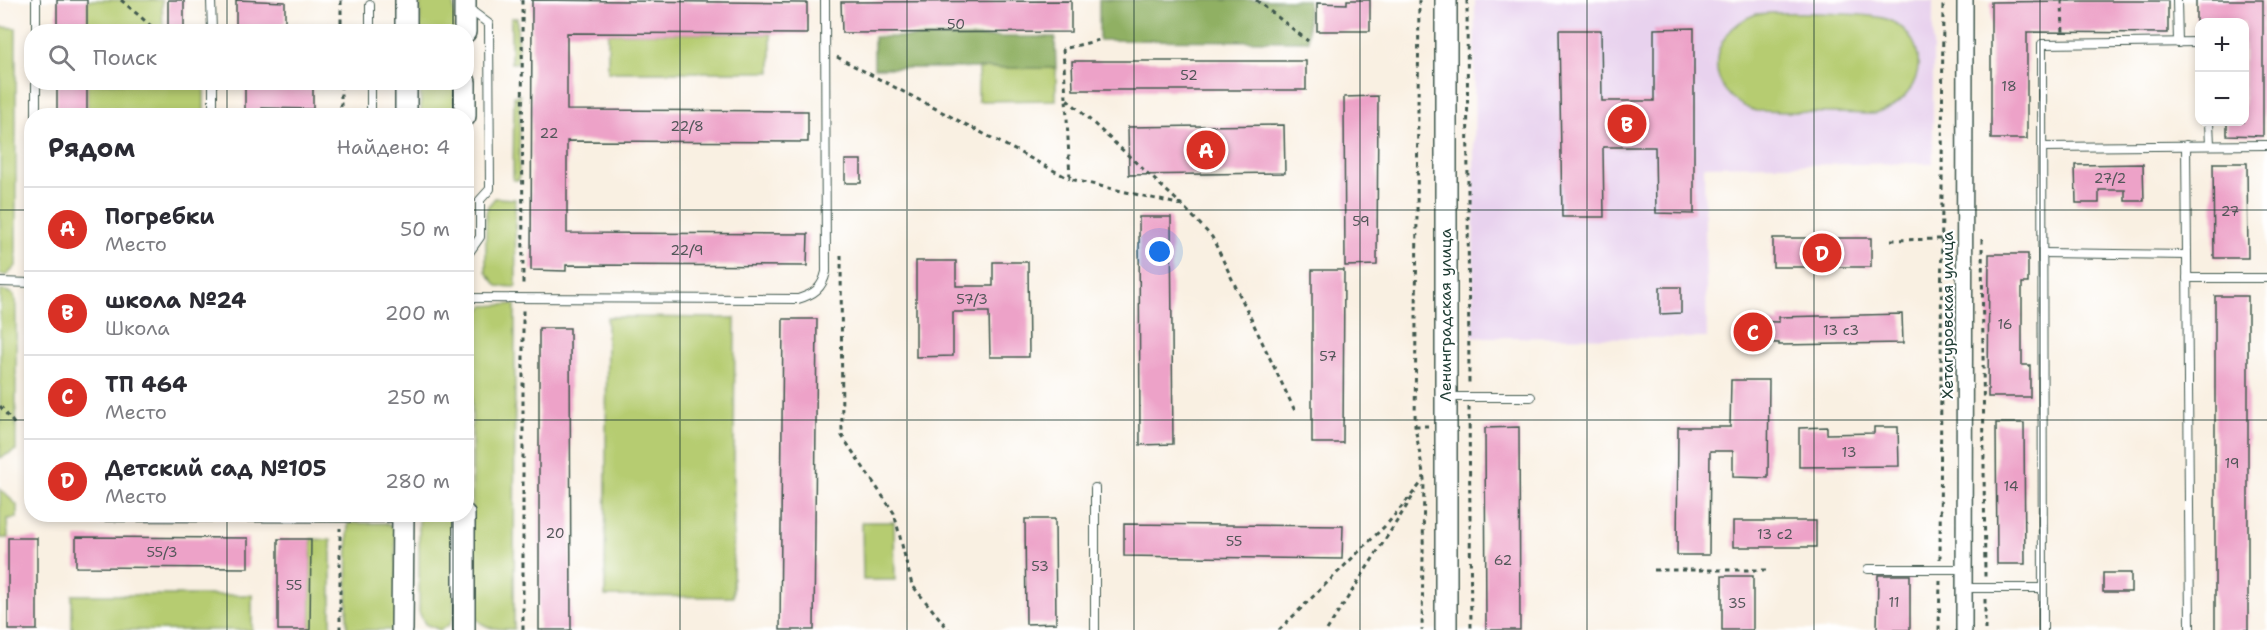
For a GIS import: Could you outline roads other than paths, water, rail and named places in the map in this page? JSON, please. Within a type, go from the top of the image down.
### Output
[{"type":"main road","points":[[406,0],[406,24]]},
{"type":"main road","name":"Ленинградская улица","points":[[1446,0],[1446,630]]},
{"type":"main road","points":[[465,3],[465,24]]},
{"type":"main road","points":[[406,90],[406,108]]},
{"type":"main road","points":[[465,90],[465,108]]},
{"type":"main road","points":[[402,630],[403,522]]},
{"type":"main road","points":[[464,522],[464,630]]},
{"type":"street","name":"Хетагуровская улица","points":[[1964,630],[1965,0]]},
{"type":"lane","points":[[36,0],[36,24]]},
{"type":"lane","points":[[211,0],[212,24]]},
{"type":"lane","points":[[474,298],[798,299],[813,294],[823,286],[826,272],[825,0]]},
{"type":"lane","points":[[2177,0],[2178,43]]},
{"type":"lane","points":[[465,3],[489,24],[490,189],[480,200],[480,237],[474,246]]},
{"type":"lane","points":[[370,5],[370,24]]},
{"type":"lane","points":[[2043,630],[2042,44],[2195,42]]},
{"type":"lane","points":[[36,90],[36,108]]},
{"type":"lane","points":[[213,90],[213,108]]},
{"type":"lane","points":[[371,90],[371,108]]},
{"type":"lane","points":[[2209,126],[2210,145]]},
{"type":"lane","points":[[2186,145],[2190,630]]},
{"type":"lane","points":[[2042,147],[2267,145]]},
{"type":"lane","points":[[2043,253],[2187,255]]},
{"type":"lane","points":[[2187,278],[2267,278]]},
{"type":"lane","points":[[0,282],[24,283]]},
{"type":"lane","points":[[1445,397],[1531,397]]},
{"type":"lane","points":[[1095,488],[1095,630]]},
{"type":"lane","points":[[1868,569],[1965,570]]},
{"type":"lane","points":[[1965,588],[2042,588]]},
{"type":"place","name":"школа №24","points":[[1627,124]]},
{"type":"place","name":"Погребки","points":[[1206,150]]},
{"type":"place","name":"Детский сад №105","points":[[1822,253]]},
{"type":"place","name":"ТП 464","points":[[1753,332]]}]
